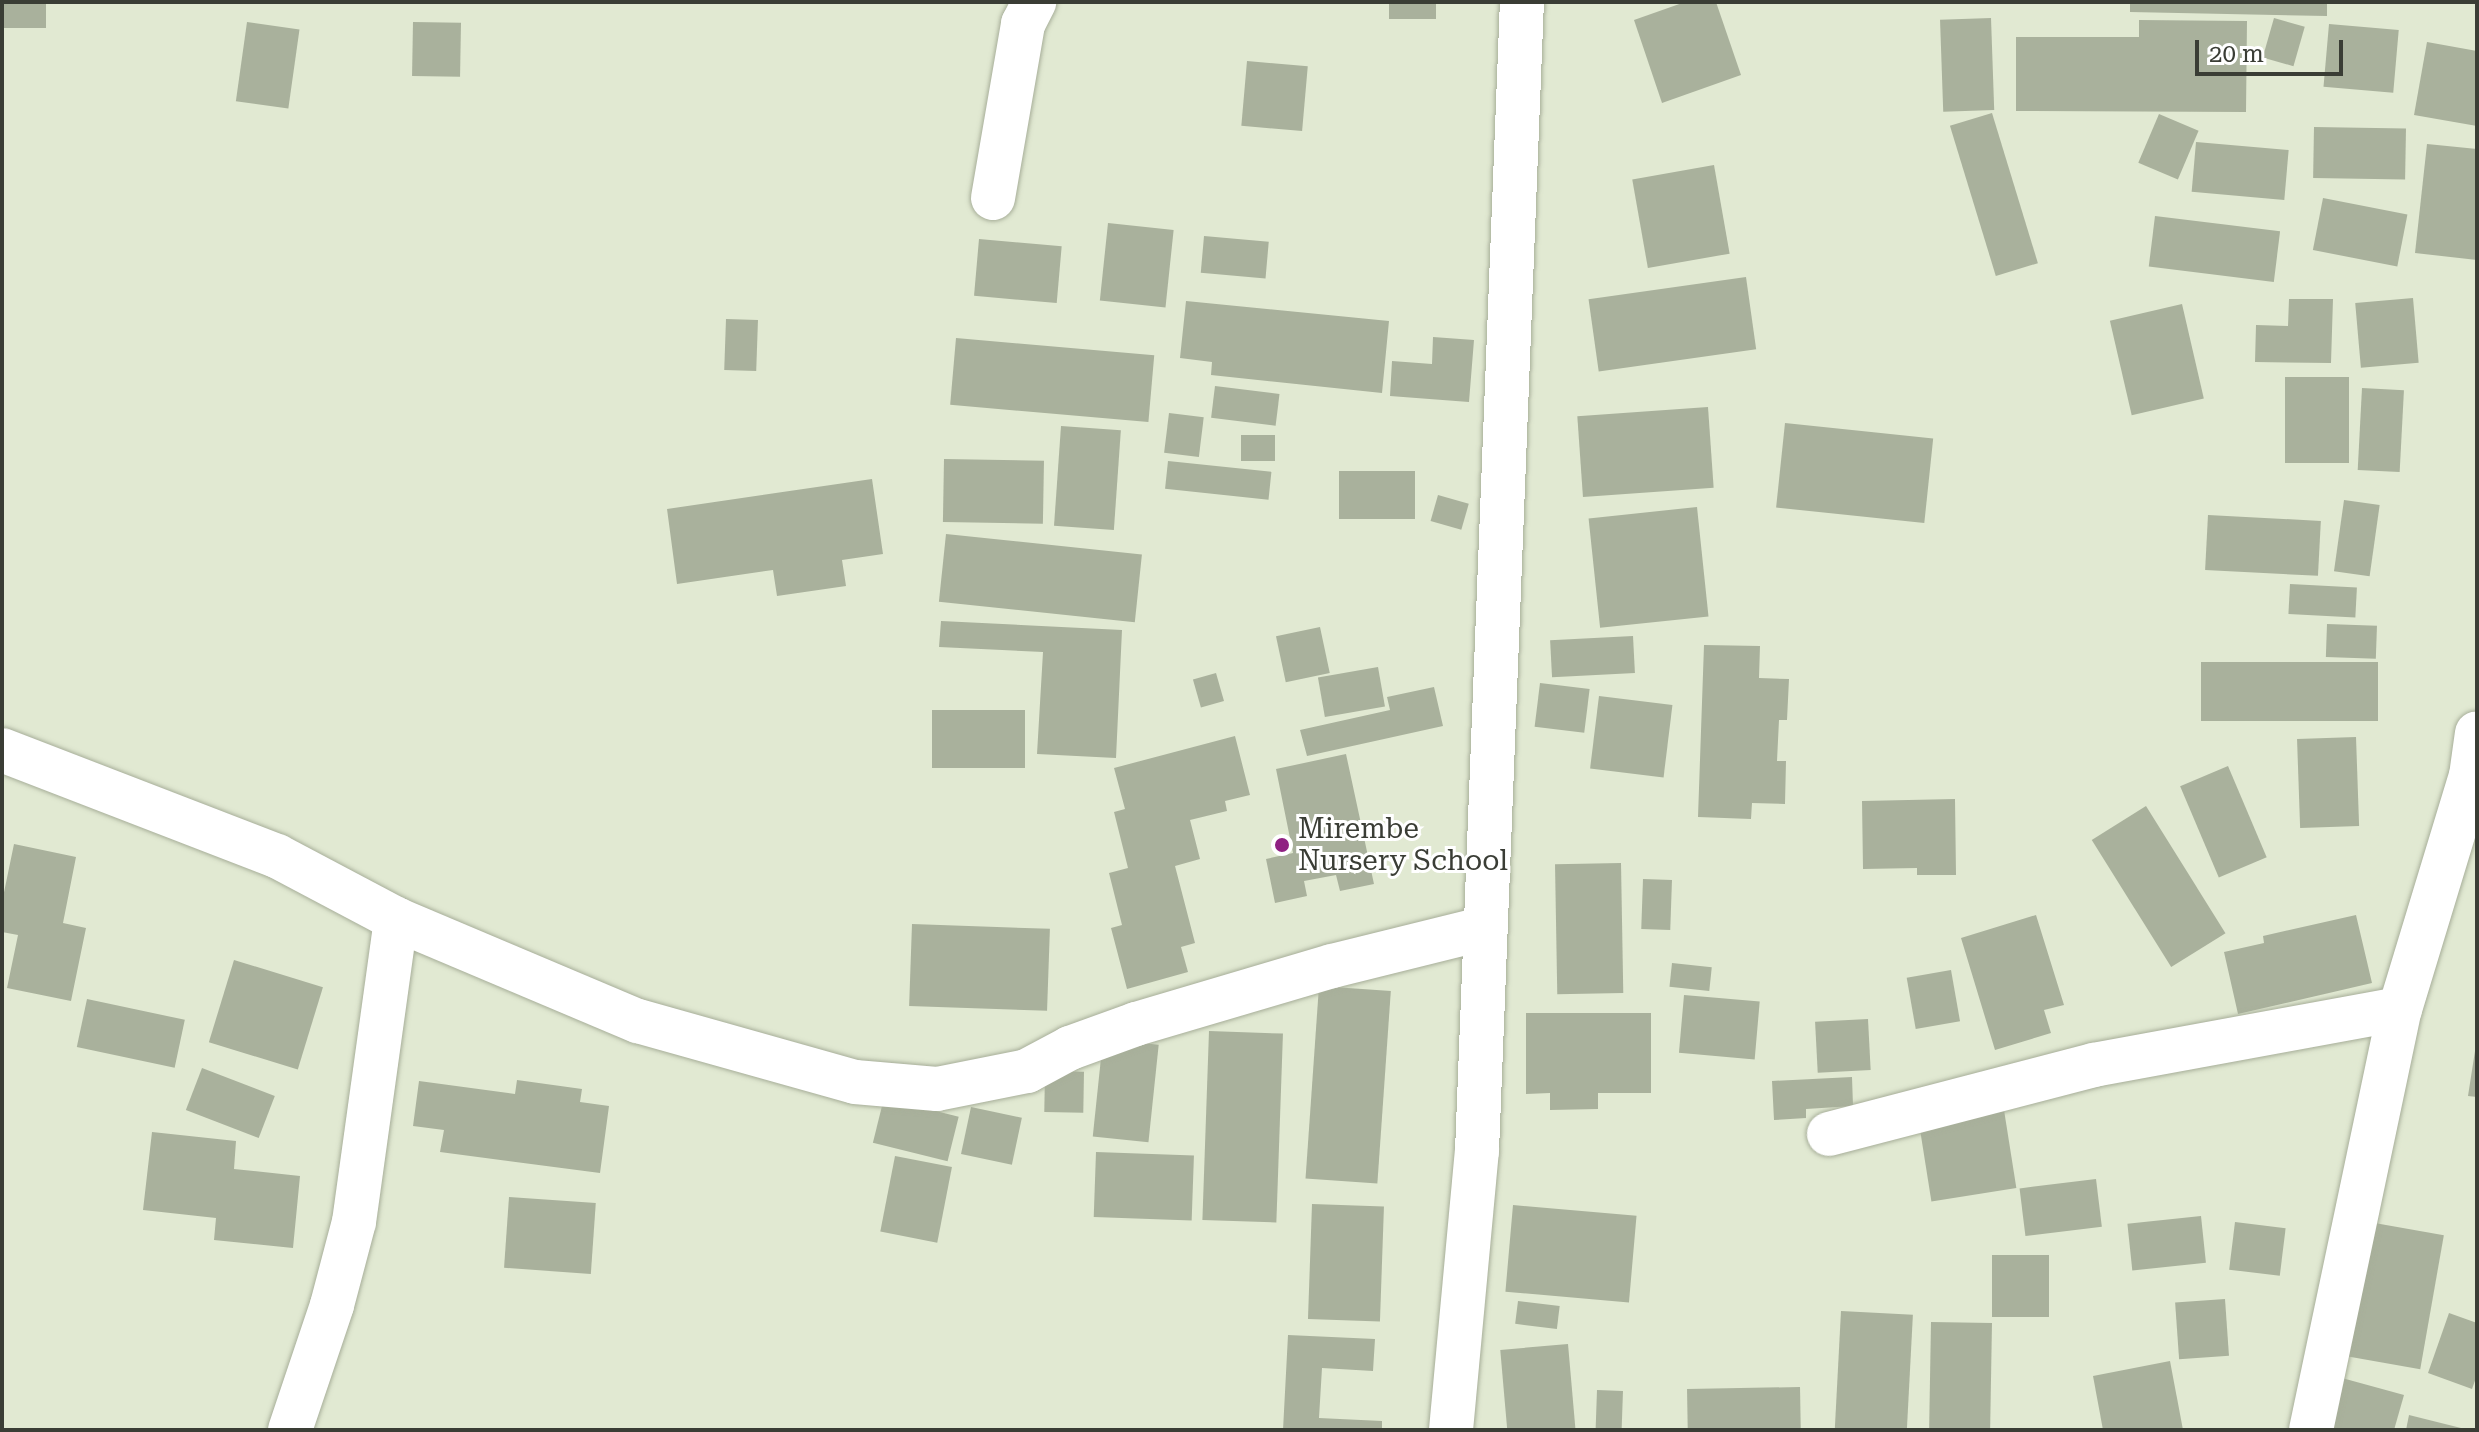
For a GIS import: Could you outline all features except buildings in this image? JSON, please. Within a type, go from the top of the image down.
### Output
[{"type":"street","points":[[993,198],[1023,24],[1034,2]]},
{"type":"street","points":[[1451,1430],[1477,1151],[1522,2]]},
{"type":"street","points":[[2311,1430],[2400,1009],[2471,776],[2477,733]]},
{"type":"street","points":[[2,750],[277,856],[396,919],[638,1021],[855,1082],[937,1089],[1027,1071],[1070,1048],[1136,1024],[1332,966],[1485,928]]},
{"type":"street","points":[[290,1430],[332,1305],[354,1222],[396,919]]},
{"type":"street","points":[[1829,1134],[2094,1065],[2400,1009]]},
{"type":"place","name":"Mirembe Nursery School","points":[[1282,845]]}]
